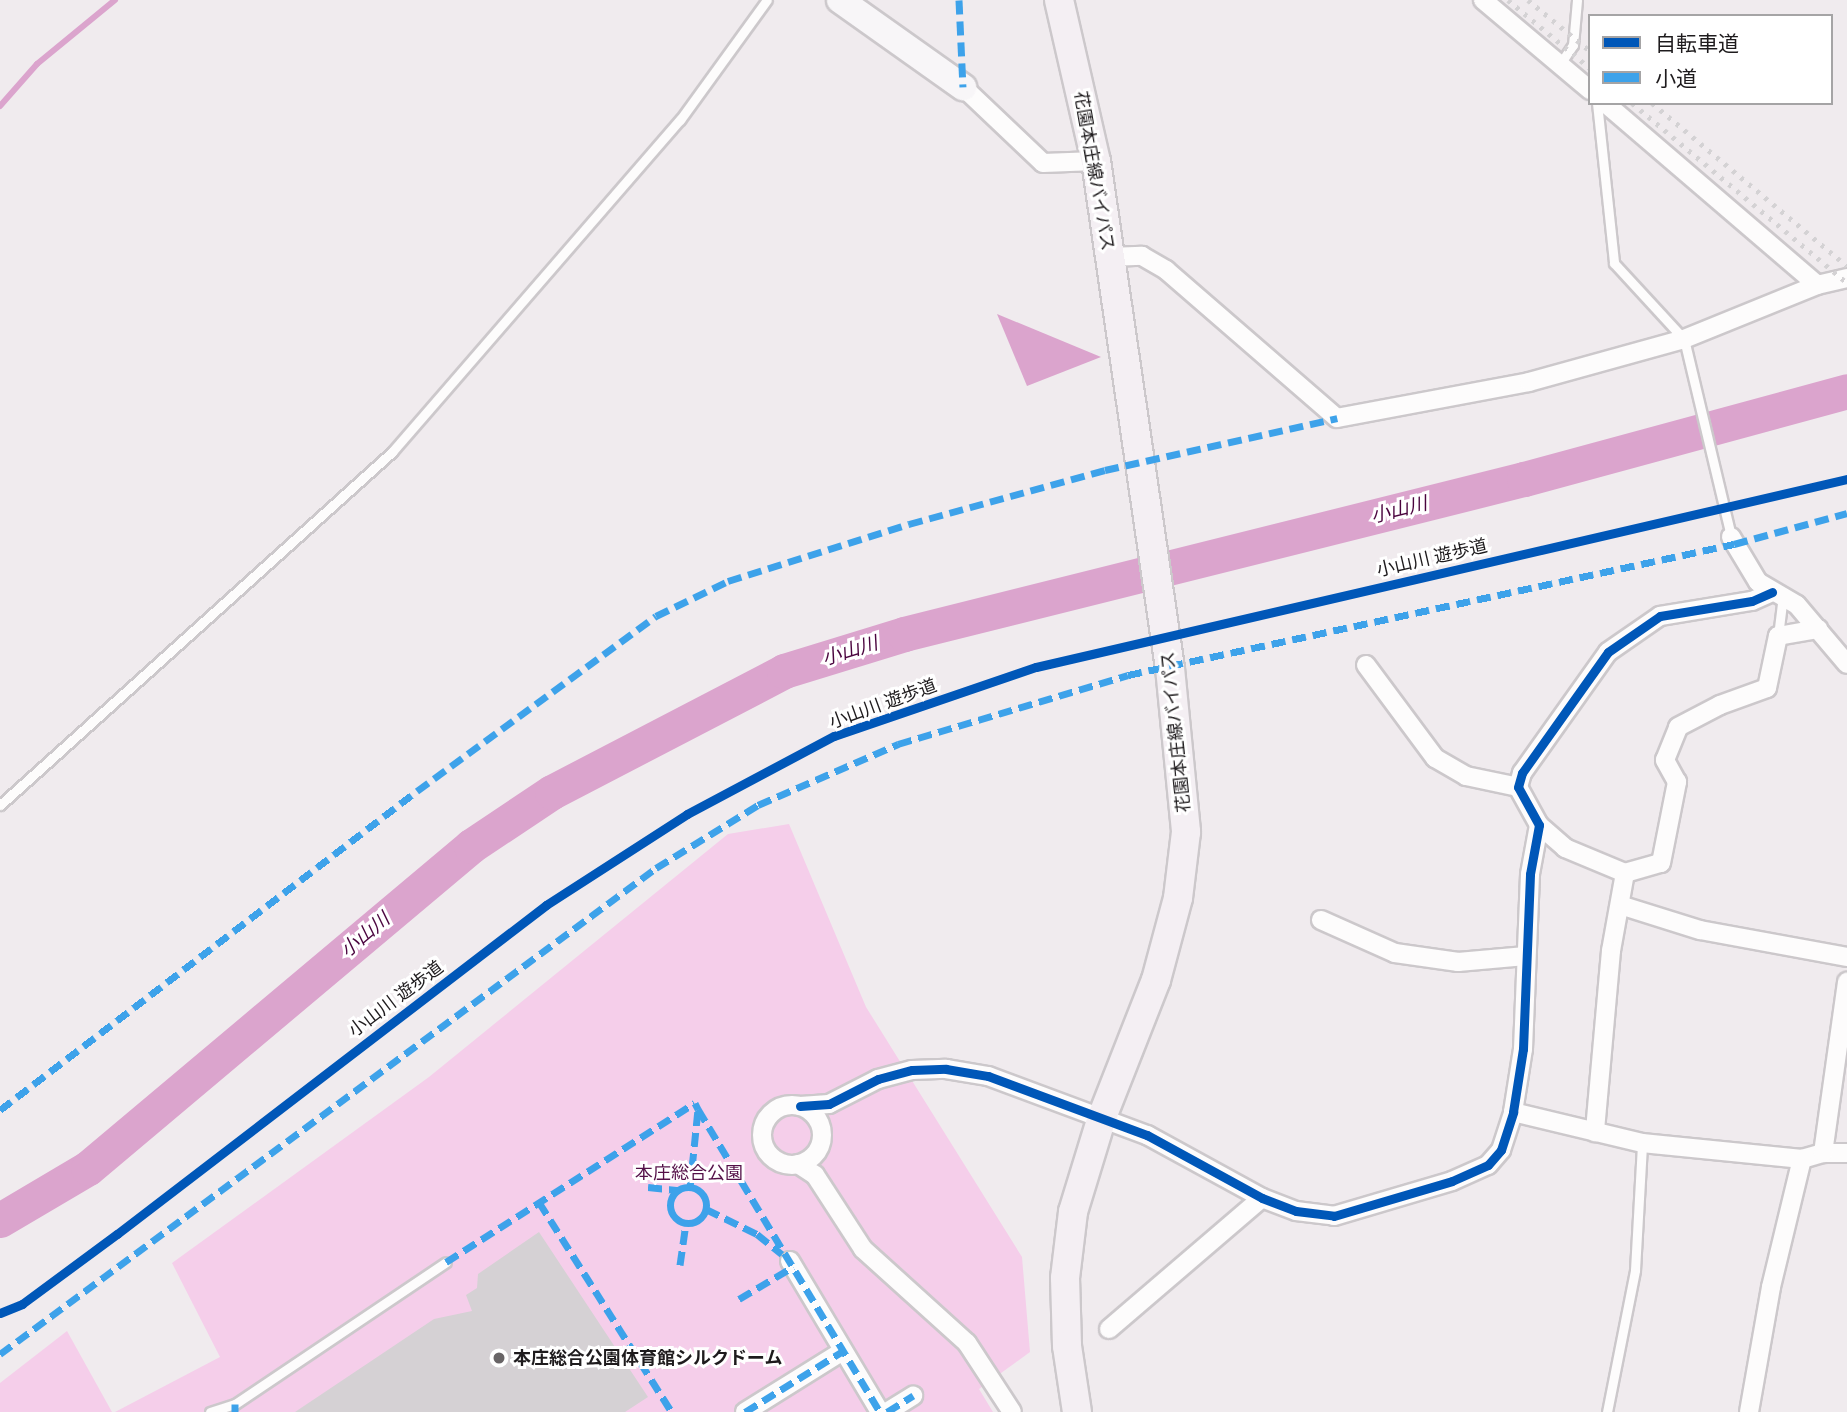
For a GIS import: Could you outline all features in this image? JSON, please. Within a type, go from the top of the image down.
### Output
[{"type":"main road","name":"花園本庄線バイパス","points":[[1059,0],[1096,161],[1169,662],[1186,832],[1178,898],[1156,980],[1102,1117],[1073,1212],[1065,1278],[1067,1346],[1077,1412]]},
{"type":"street","points":[[840,0],[963,87],[1043,163],[1096,161]]},
{"type":"street","points":[[1483,0],[1588,88]]},
{"type":"street","points":[[1607,105],[1816,285]]},
{"type":"street","points":[[1109,257],[1142,256],[1166,270],[1337,418],[1529,382],[1686,344],[1816,285],[1847,278]]},
{"type":"street","points":[[1731,537],[1758,582],[1797,605],[1847,664]]},
{"type":"street","points":[[1778,595],[1660,616],[1608,652],[1522,773],[1518,787],[1539,825],[1565,848],[1625,873],[1661,863],[1677,782],[1665,760],[1678,727],[1720,705],[1767,688],[1778,636],[1818,629]]},
{"type":"street","points":[[1366,666],[1435,758],[1466,776],[1518,787]]},
{"type":"street","points":[[1012,1412],[967,1343],[863,1249],[815,1175],[798,1164],[771,1157],[762,1131],[772,1113],[800,1106],[829,1104],[878,1079],[946,1069],[988,1076],[1147,1135],[1262,1198],[1296,1211],[1334,1216],[1452,1181],[1488,1165],[1501,1150],[1513,1112],[1523,1049],[1530,874],[1539,825]]},
{"type":"street","points":[[1595,1132],[1625,873]]},
{"type":"street","points":[[1620,905],[1700,930],[1847,957]]},
{"type":"street","points":[[1321,920],[1395,953],[1458,962],[1526,956]]},
{"type":"street","points":[[1823,1153],[1842,1058],[1847,982]]},
{"type":"street","points":[[815,1175],[814,1156],[829,1104]]},
{"type":"street","points":[[800,1106],[817,1118],[821,1128]]},
{"type":"street","points":[[1513,1112],[1642,1143],[1802,1159],[1823,1153],[1847,1153]]},
{"type":"street","points":[[798,1164],[814,1156]]},
{"type":"street","points":[[1749,1412],[1771,1287],[1802,1159]]},
{"type":"street","points":[[1109,1329],[1262,1198]]},
{"type":"street","points":[[790,1261],[880,1412]]},
{"type":"street","points":[[744,1412],[843,1351]]},
{"type":"street","points":[[887,1412],[913,1396]]},
{"type":"lane","points":[[0,805],[392,452],[680,120],[767,0]]},
{"type":"lane","points":[[1560,64],[1573,45],[1577,0]]},
{"type":"lane","points":[[1597,105],[1614,263],[1686,344],[1731,537]]},
{"type":"lane","points":[[1778,595],[1778,636]]},
{"type":"lane","points":[[1607,1412],[1635,1270],[1642,1143]]},
{"type":"lane","points":[[210,1412],[236,1404],[446,1262]]},
{"type":"green space","name":"本庄総合公園","points":[[789,824],[866,1007],[1022,1257],[1030,1352],[979,1389],[993,1412],[115,1412],[220,1357],[172,1263],[429,1077],[728,834]]},
{"type":"green space","points":[[67,1331],[112,1412],[0,1412],[0,1383]]},
{"type":"shaded area","points":[[997,314],[1101,357],[1027,386]]},
{"type":"building","name":"本庄総合公園体育館シルクドーム","points":[[539,1232],[648,1397],[625,1412],[295,1412],[434,1319],[472,1311],[466,1295],[477,1288],[478,1274]]},
{"type":"waterway","points":[[0,106],[37,64],[115,0]]},
{"type":"waterway","name":"小山川","points":[[0,1220],[88,1168],[471,846],[552,792],[784,671],[904,634],[1524,479],[1847,391]]},
{"type":"railway","points":[[1508,0],[1588,66]]},
{"type":"railway","points":[[1528,0],[1588,49]]},
{"type":"railway","points":[[1634,105],[1847,283]]},
{"type":"railway","points":[[1654,105],[1847,266]]},
{"type":"marked path","points":[[959,0],[963,87]]},
{"type":"marked path","points":[[0,1110],[417,791],[656,616],[728,581],[909,524],[1105,470],[1337,418]]},
{"type":"marked path","points":[[0,1354],[656,868],[758,805],[898,744],[1128,675],[1734,544],[1847,513]]},
{"type":"marked path","points":[[446,1262],[695,1103],[698,1109]]},
{"type":"marked path","points":[[690,1188],[698,1109],[880,1412]]},
{"type":"marked path","points":[[648,1187],[679,1190]]},
{"type":"marked path","points":[[688,1187],[701,1192],[706,1205],[701,1218],[688,1223],[675,1218],[670,1205],[675,1192],[688,1187]]},
{"type":"marked path","points":[[539,1202],[672,1412]]},
{"type":"marked path","points":[[706,1209],[757,1234],[782,1254]]},
{"type":"marked path","points":[[680,1265],[686,1223]]},
{"type":"marked path","points":[[739,1299],[793,1267]]},
{"type":"marked path","points":[[745,1412],[843,1351]]},
{"type":"marked path","points":[[887,1412],[913,1396]]},
{"type":"marked path","points":[[235,1404],[235,1412]]},
{"type":"cycle path","name":"小山川 遊歩道","points":[[0,1313],[22,1304],[117,1234],[546,905],[687,814],[834,736],[1036,667],[1847,479]]},
{"type":"cycle path","points":[[800,1106],[829,1104],[878,1079],[912,1070],[946,1069],[988,1076],[1147,1135],[1262,1198],[1296,1211],[1334,1216],[1452,1181],[1488,1165],[1501,1150],[1513,1112],[1523,1049],[1530,874],[1539,825],[1518,787],[1522,773],[1608,652],[1660,616],[1752,601],[1772,592]]},
{"type":"place","name":"本庄総合公園体育館シルクドーム","points":[[499,1358]]}]
